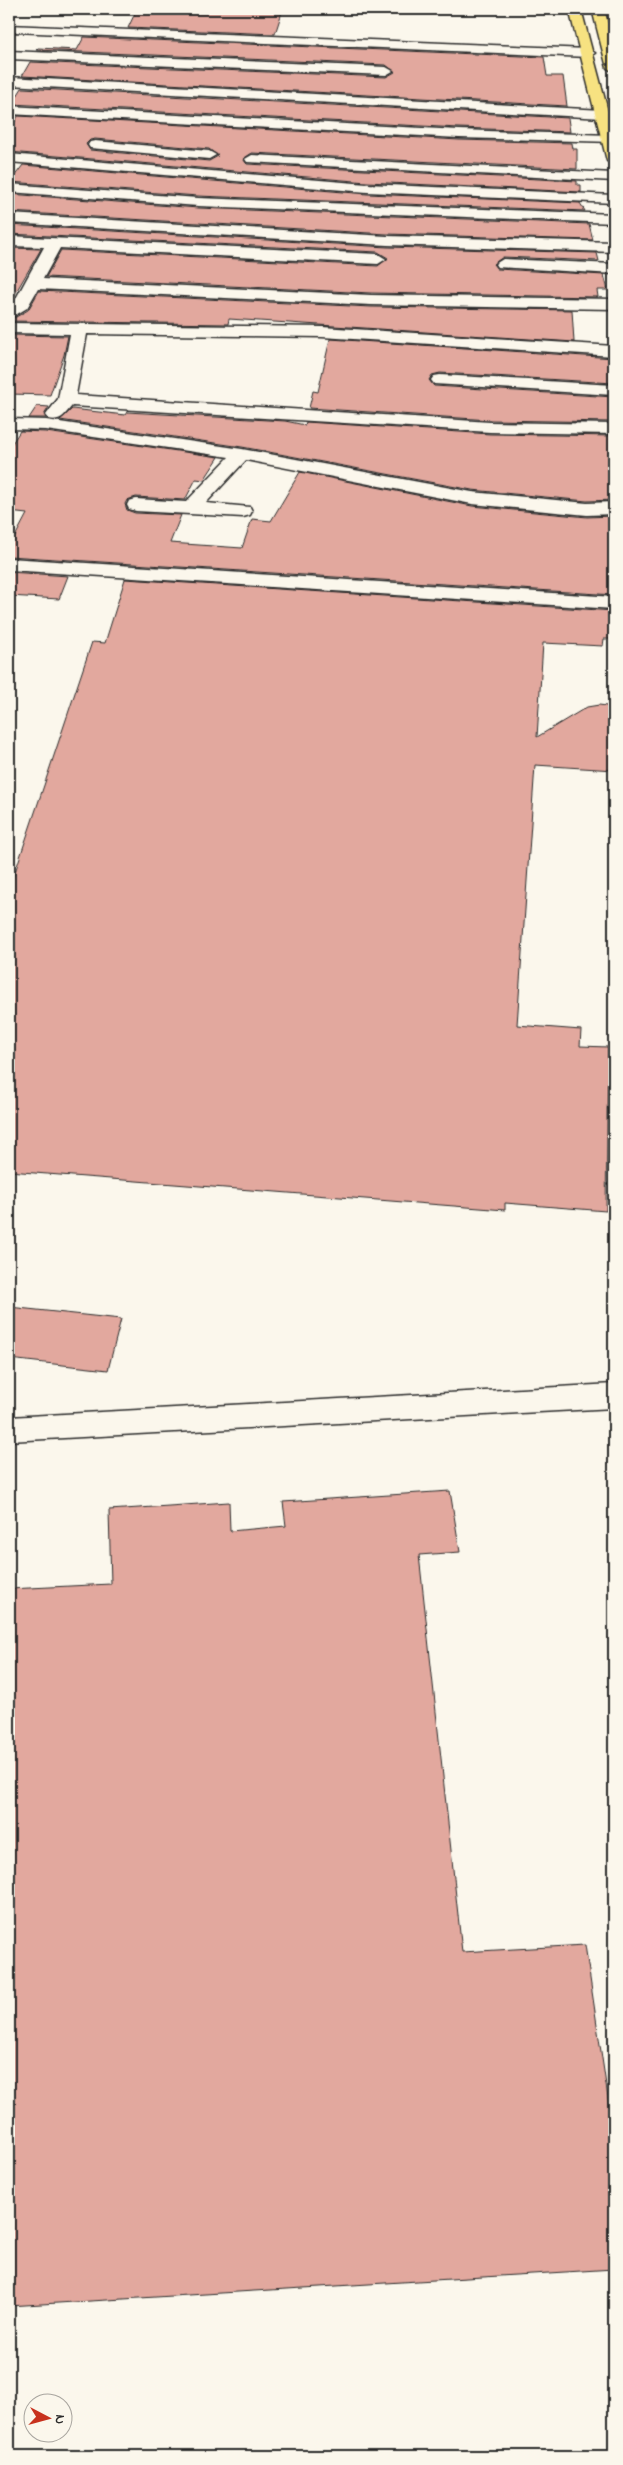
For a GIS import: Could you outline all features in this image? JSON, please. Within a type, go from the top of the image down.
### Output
[{"type":"main road","points":[[575,9],[588,53],[614,161]]},
{"type":"main road","points":[[598,9],[614,68]]},
{"type":"street","points":[[9,32],[11,28],[588,53]]},
{"type":"street","points":[[9,55],[386,71]]},
{"type":"street","points":[[350,100],[356,70]]},
{"type":"street","points":[[9,81],[603,114]]},
{"type":"street","points":[[9,110],[459,134],[610,139]]},
{"type":"street","points":[[84,144],[229,156],[614,177]]},
{"type":"street","points":[[9,158],[367,188],[614,199]]},
{"type":"street","points":[[9,188],[198,202],[614,219]]},
{"type":"street","points":[[9,218],[516,247],[614,247]]},
{"type":"street","points":[[9,241],[396,260]]},
{"type":"street","points":[[13,308],[34,284],[54,244]]},
{"type":"street","points":[[485,264],[614,270]]},
{"type":"street","points":[[34,284],[90,285],[371,300],[614,304]]},
{"type":"street","points":[[9,328],[322,332],[614,351]]},
{"type":"street","points":[[46,425],[67,400],[79,330]]},
{"type":"street","points":[[440,380],[614,390]]},
{"type":"street","points":[[67,400],[490,427],[614,428]]},
{"type":"street","points":[[10,427],[46,425],[242,454],[472,498],[587,509],[614,508]]},
{"type":"street","points":[[192,507],[242,454]]},
{"type":"street","points":[[136,505],[192,507],[243,512]]},
{"type":"street","points":[[9,564],[614,603]]},
{"type":"street","points":[[9,1429],[614,1396]]},
{"type":"building","points":[[137,9],[283,9],[275,34],[128,28]]},
{"type":"building","points":[[84,37],[544,57],[547,76],[563,76],[567,106],[22,76],[30,62],[386,77],[395,72],[386,65],[36,50],[38,48],[77,50]]},
{"type":"building","points":[[22,88],[568,118],[570,132],[459,128],[12,104]]},
{"type":"building","points":[[18,116],[459,140],[572,143],[573,149],[577,149],[577,169],[252,153],[243,159],[247,164],[577,181],[577,185],[581,185],[581,192],[367,182],[9,152],[9,133]],"holes":[[[95,139],[209,149],[218,156],[209,161],[90,150],[86,144],[90,140]]]},
{"type":"building","points":[[23,165],[367,194],[580,203],[585,211],[198,196],[10,182]]},
{"type":"building","points":[[9,194],[198,208],[589,224],[593,240],[387,234],[9,212]]},
{"type":"building","points":[[9,225],[387,247],[597,253],[599,261],[503,257],[493,264],[497,269],[604,275],[608,290],[597,290],[598,297],[371,293],[46,277],[61,250],[378,266],[388,258],[378,252],[9,234]]},
{"type":"building","points":[[9,248],[41,249],[9,304]]},
{"type":"building","points":[[39,291],[371,307],[572,310],[574,342],[229,319],[228,324],[9,321],[28,310]]},
{"type":"building","points":[[9,335],[68,336],[64,355],[50,395],[9,394]]},
{"type":"building","points":[[330,339],[614,358],[614,383],[440,373],[432,375],[429,380],[434,386],[614,397],[614,422],[490,420],[309,408],[313,391],[318,392]]},
{"type":"building","points":[[37,406],[49,407],[44,415],[46,418],[29,418]]},
{"type":"building","points":[[72,409],[125,415],[127,412],[285,421],[305,425],[306,422],[490,434],[614,436],[614,500],[587,501],[472,490],[242,447],[60,420]]},
{"type":"building","points":[[20,431],[46,432],[219,457],[204,480],[196,479],[185,500],[136,497],[127,500],[125,504],[127,510],[135,513],[181,515],[170,543],[242,548],[252,519],[271,521],[300,472],[472,506],[587,517],[614,516],[614,595],[9,556],[9,548],[27,514],[9,512],[9,448]]},
{"type":"building","points":[[9,572],[68,576],[59,599],[9,596]]},
{"type":"building","points":[[125,579],[614,611],[614,639],[604,639],[603,646],[543,643],[537,737],[587,707],[599,705],[614,707],[614,770],[535,765],[517,1025],[581,1030],[580,1046],[608,1047],[606,1211],[505,1203],[505,1210],[9,1171],[9,890],[92,642],[105,643]]},
{"type":"building","points":[[9,1307],[121,1319],[108,1370],[9,1359]]},
{"type":"building","points":[[450,1491],[460,1552],[419,1555],[462,1952],[585,1945],[614,2138],[614,2269],[9,2306],[9,1589],[111,1584],[109,1510],[229,1502],[230,1531],[286,1526],[283,1502]]}]
